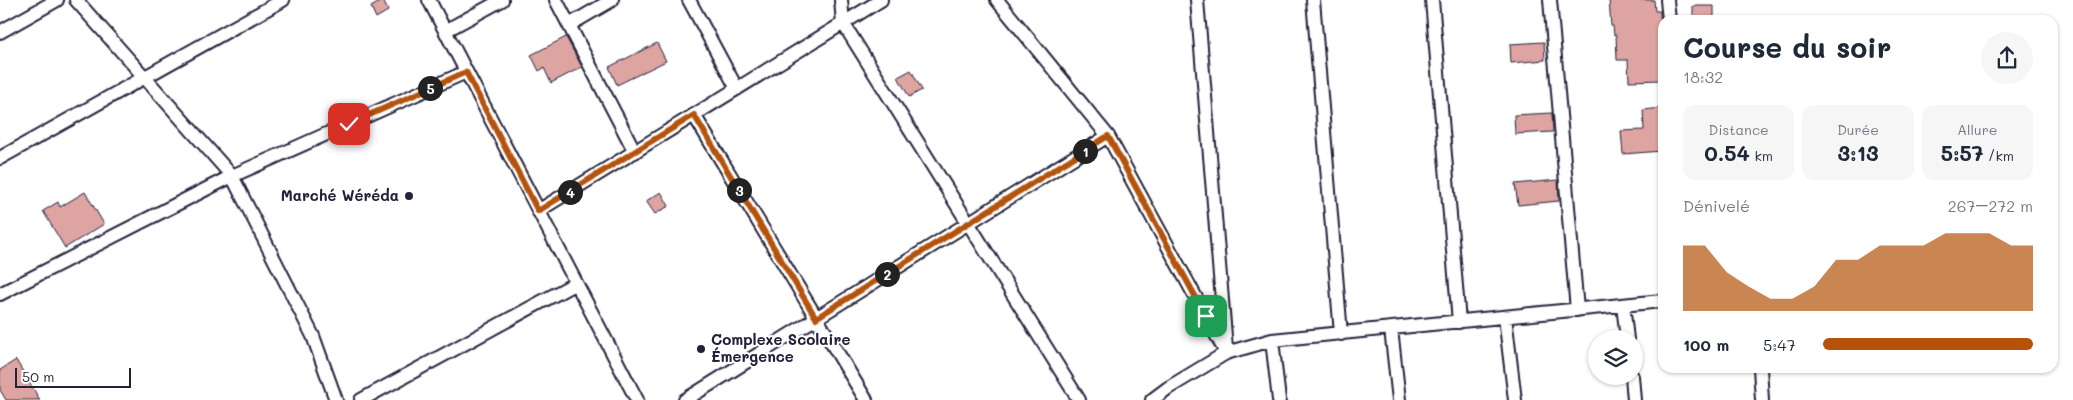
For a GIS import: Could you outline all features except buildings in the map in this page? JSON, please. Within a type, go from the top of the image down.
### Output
[{"type":"street","points":[[0,32],[57,0]]},
{"type":"street","points":[[76,0],[232,176],[313,336],[336,400]]},
{"type":"street","points":[[0,158],[283,0]]},
{"type":"street","points":[[429,0],[576,283],[633,399]]},
{"type":"street","points":[[445,31],[502,0]]},
{"type":"street","points":[[556,0],[635,152]]},
{"type":"street","points":[[569,25],[612,0]]},
{"type":"street","points":[[689,0],[737,89]]},
{"type":"street","points":[[841,0],[843,23],[1078,400]]},
{"type":"street","points":[[538,211],[881,0]]},
{"type":"street","points":[[997,0],[1108,136],[1226,353]]},
{"type":"street","points":[[1197,0],[1226,353]]},
{"type":"street","points":[[1313,0],[1341,334]]},
{"type":"street","points":[[1432,0],[1459,322]]},
{"type":"street","points":[[1550,0],[1577,310]]},
{"type":"street","points":[[1667,0],[1668,15]]},
{"type":"street","points":[[0,294],[232,176],[466,72]]},
{"type":"street","points":[[694,115],[866,400]]},
{"type":"street","points":[[685,400],[1108,136]]},
{"type":"street","points":[[361,400],[576,283]]},
{"type":"street","points":[[1152,400],[1169,394],[1226,353],[1272,340],[1658,301]]},
{"type":"street","points":[[1623,305],[1626,330]]},
{"type":"street","points":[[1506,317],[1515,400]]},
{"type":"street","points":[[1391,329],[1399,400]]},
{"type":"street","points":[[1272,340],[1279,400]]},
{"type":"street","points":[[1760,373],[1762,400]]},
{"type":"street","points":[[1633,385],[1634,400]]},
{"type":"place","name":"Marché Wéréda","points":[[409,196]]},
{"type":"place","name":"Complexe Scolaire Émergence","points":[[701,349]]},
{"type":"route","points":[[349,124],[466,72],[538,211],[694,115],[816,318],[1108,136],[1206,316]]}]
